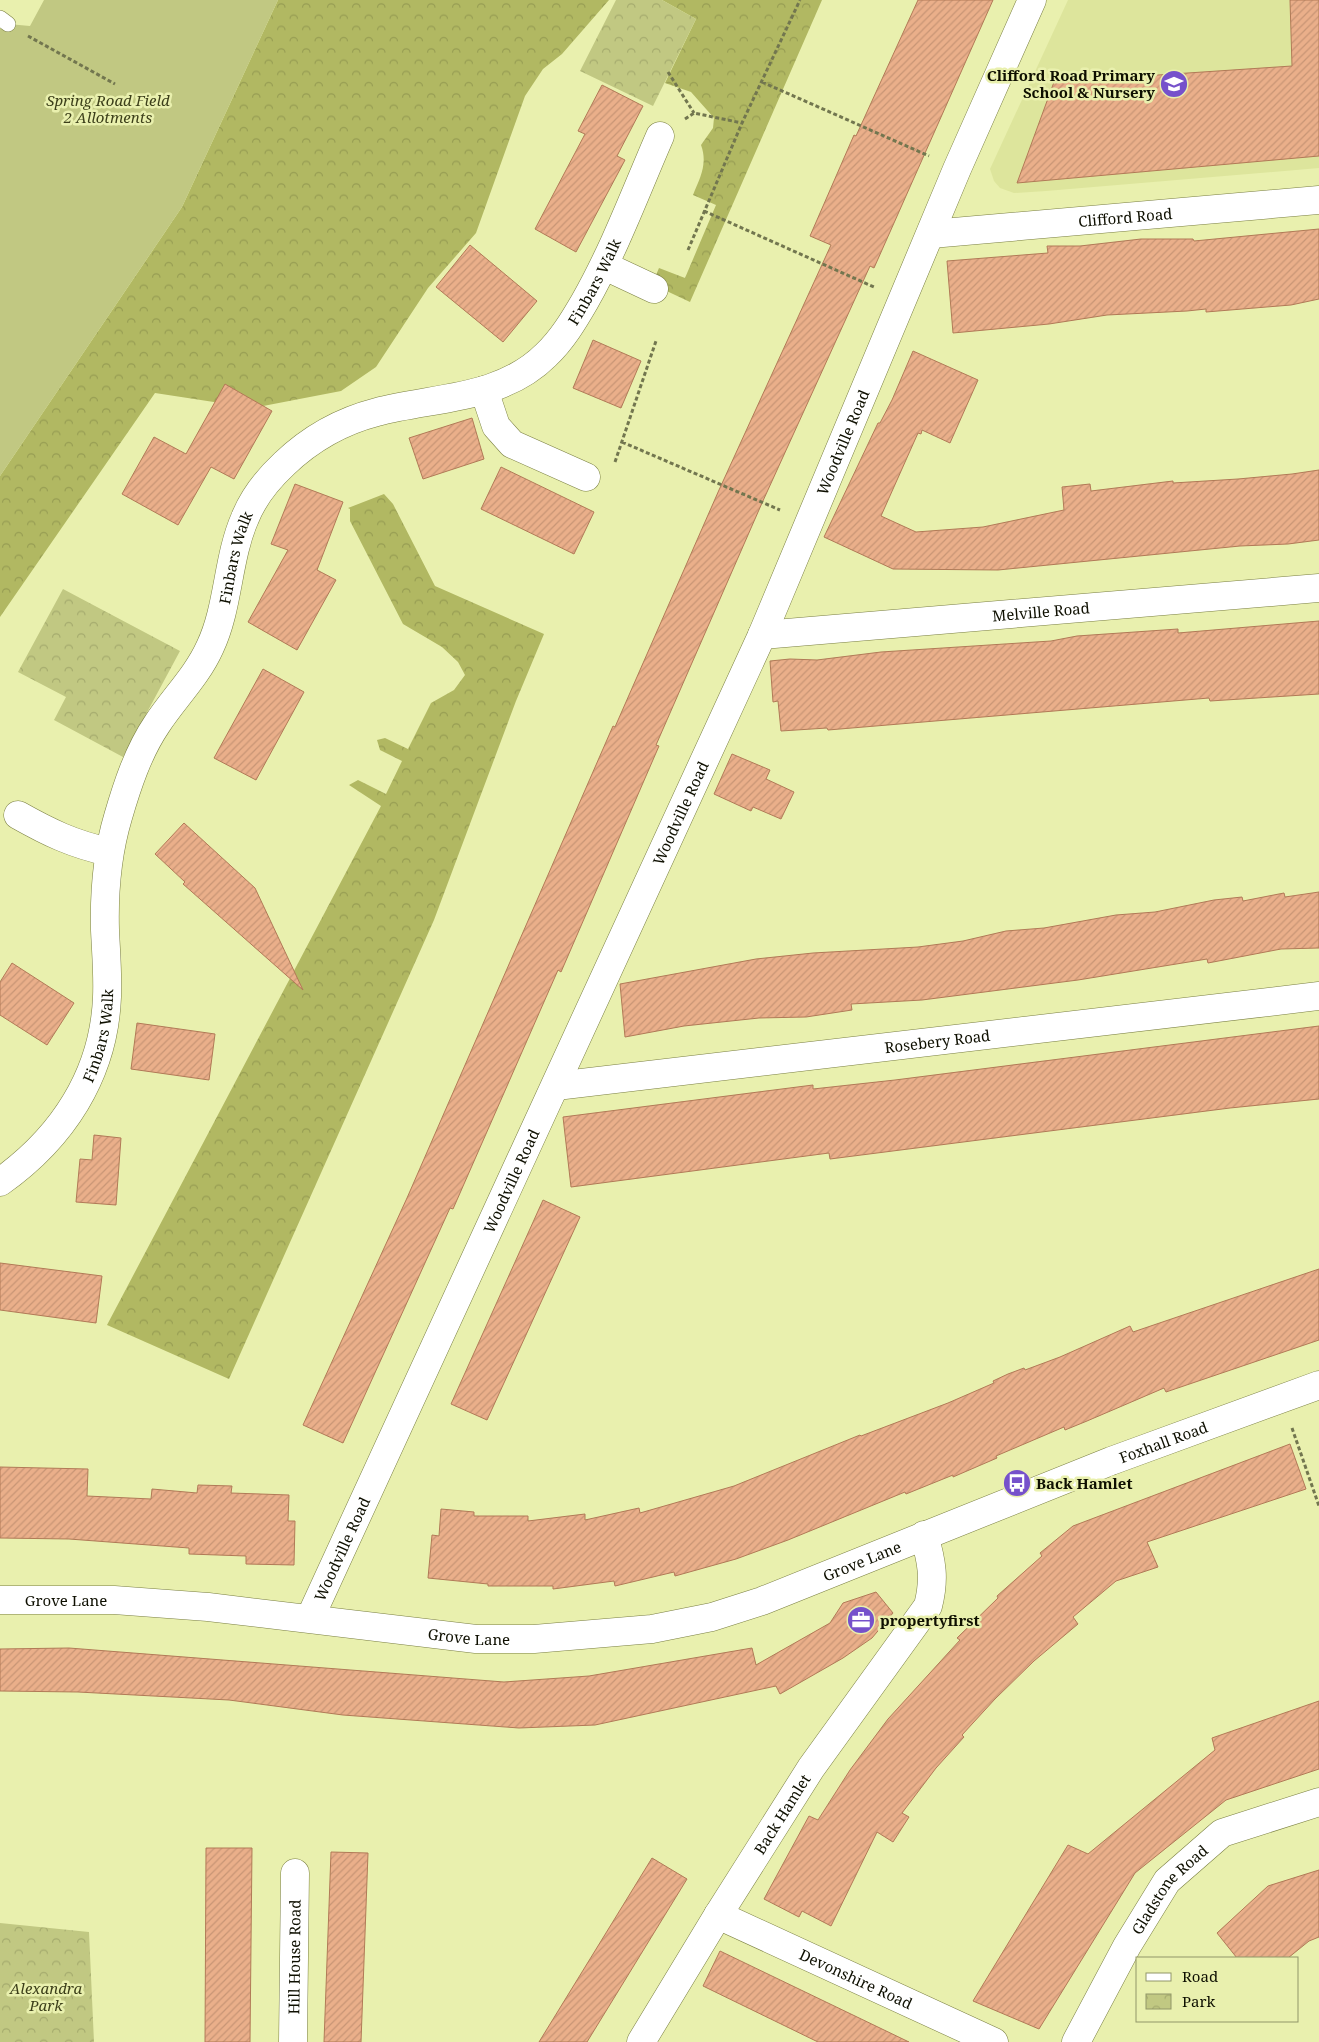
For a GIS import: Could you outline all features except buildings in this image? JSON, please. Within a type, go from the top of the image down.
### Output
[{"type":"street","name":"Woodville Road","points":[[310,1618],[762,635],[957,169],[1032,0]]},
{"type":"street","name":"Finbars Walk","points":[[0,1182],[25,1165],[62,1126],[85,1085],[105,1022],[107,997],[105,925],[109,852],[118,817],[143,748],[157,724],[209,652],[215,638],[234,552],[245,517],[258,495],[276,471],[313,439],[348,421],[377,412],[466,396],[510,380],[545,357],[571,324],[605,266],[660,136]]},
{"type":"street","name":"Clifford Road","points":[[931,234],[1319,200]]},
{"type":"street","points":[[605,266],[654,289]]},
{"type":"street","points":[[484,390],[496,426],[512,444],[586,477]]},
{"type":"street","name":"Melville Road","points":[[762,635],[1319,588]]},
{"type":"street","points":[[18,814],[80,846],[109,852]]},
{"type":"street","name":"Rosebery Road","points":[[556,1086],[1319,996]]},
{"type":"street","name":"Foxhall Road","points":[[924,1535],[1111,1460],[1319,1385]]},
{"type":"street","name":"Grove Lane","points":[[0,1600],[114,1600],[208,1607],[476,1639],[534,1639],[652,1629],[712,1617],[762,1601],[924,1535]]},
{"type":"street","name":"Back Hamlet","points":[[641,2042],[718,1915],[811,1768],[928,1606],[932,1591],[932,1561],[924,1535]]},
{"type":"street","name":"Gladstone Road","points":[[1076,2042],[1127,1946],[1167,1881],[1222,1834],[1319,1802]]},
{"type":"street","name":"Hill House Road","points":[[293,2042],[295,1872]]},
{"type":"street","name":"Devonshire Road","points":[[718,1915],[994,2042]]},
{"type":"path","points":[[688,250],[742,124],[800,0]]},
{"type":"path","points":[[4,21],[50,49],[116,84]]},
{"type":"path","points":[[668,72],[694,114]]},
{"type":"path","points":[[762,82],[957,169]]},
{"type":"path","points":[[660,136],[694,114],[742,124]]},
{"type":"path","points":[[704,212],[902,300]]},
{"type":"path","points":[[586,477],[602,485],[612,469],[656,341]]},
{"type":"path","points":[[622,442],[808,522]]},
{"type":"path","points":[[1281,1398],[1319,1506]]},
{"type":"shaded area","name":"Clifford Road Primary School & Nursery","points":[[1068,0],[1319,0],[1319,168],[1046,191],[1014,193],[1000,188],[994,181],[990,169]]},
{"type":"green space","name":"Spring Road Field 2 Allotments","points":[[44,0],[278,0],[182,207],[0,476],[0,29],[8,24],[30,26]]},
{"type":"green space","points":[[278,0],[609,0],[562,54],[543,69],[525,96],[476,233],[428,288],[376,367],[341,391],[253,408],[155,393],[0,617],[0,476],[182,207]]},
{"type":"green space","points":[[616,0],[662,0],[696,19],[653,106],[580,71]]},
{"type":"green space","points":[[662,0],[822,0],[690,302],[656,286],[653,282],[659,268],[685,278],[716,205],[693,195],[703,165],[704,158],[701,145],[713,128],[714,118],[691,92],[665,83],[696,19]]},
{"type":"green space","points":[[384,494],[393,504],[435,586],[544,634],[516,701],[434,920],[229,1379],[107,1325],[381,806],[349,785],[358,780],[386,794],[402,761],[380,750],[377,740],[385,738],[408,749],[431,703],[454,690],[465,675],[458,662],[442,647],[403,624],[350,521],[350,509],[348,508]]},
{"type":"green space","points":[[63,589],[180,651],[123,757],[54,720],[66,697],[18,672]]},
{"type":"green space","name":"Alexandra Park","points":[[0,1923],[89,1932],[94,2042],[0,2042]]},
{"type":"place","name":"Clifford Road Primary School & Nursery","points":[[1174,84]]},
{"type":"place","name":"Back Hamlet","points":[[1017,1483]]},
{"type":"place","name":"propertyfirst","points":[[861,1620]]}]
